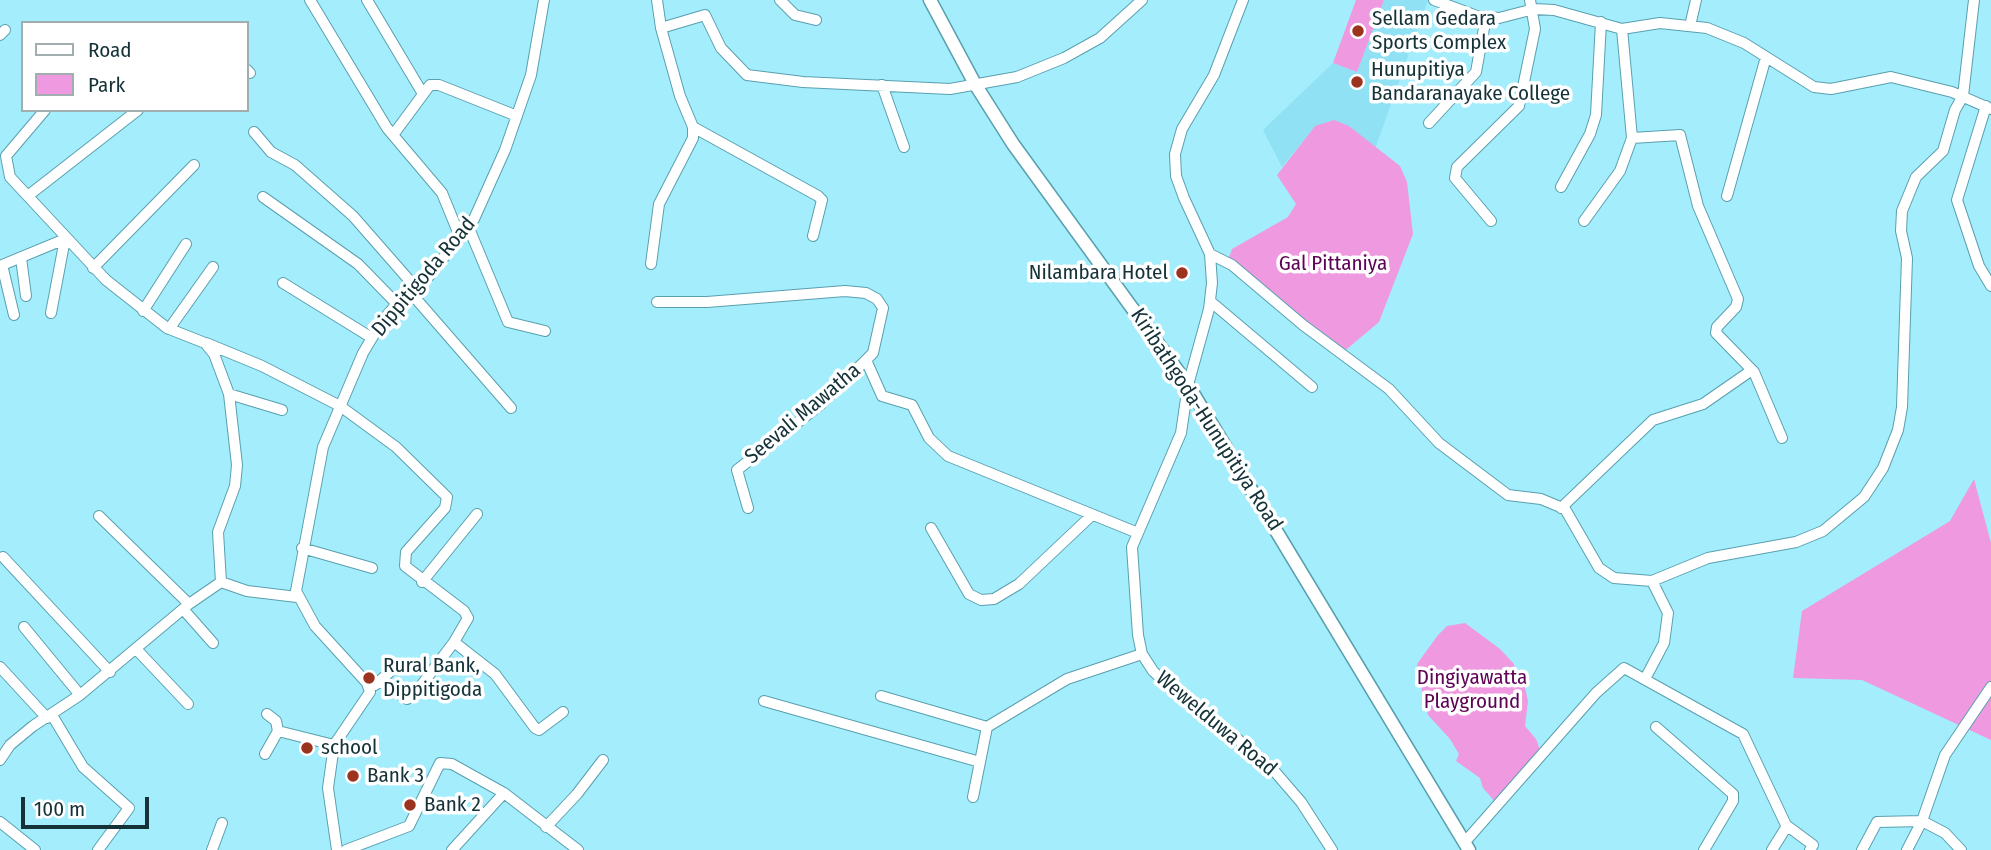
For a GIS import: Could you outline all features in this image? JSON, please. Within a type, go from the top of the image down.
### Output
[{"type":"main road","name":"Kiribathgoda-Hunupitiya Road","points":[[930,0],[975,84],[1013,144],[1188,385],[1268,512],[1466,846]]},
{"type":"street","points":[[310,0],[393,135],[442,193],[460,237]]},
{"type":"street","points":[[367,0],[423,94]]},
{"type":"street","name":"Dippitigoda Road","points":[[297,597],[302,548],[323,447],[372,338],[397,304],[413,290],[468,226],[505,150],[531,75],[544,0]]},
{"type":"street","points":[[651,264],[659,204],[693,138],[693,127],[677,86],[661,28],[657,0]]},
{"type":"street","points":[[780,0],[795,15],[816,20]]},
{"type":"street","points":[[661,28],[705,15],[721,48],[747,75],[793,81],[950,89],[1017,77],[1064,58],[1100,38],[1142,0]]},
{"type":"street","points":[[1243,0],[1214,75],[1182,129],[1175,154],[1180,187],[1210,254],[1232,265],[1303,326],[1389,389],[1439,443],[1508,495],[1541,499],[1562,508],[1599,568],[1614,578],[1652,581],[1708,558],[1796,542],[1823,531],[1845,516],[1883,468],[1898,430],[1902,407],[1907,258],[1901,231],[1902,211],[1916,177],[1943,151],[1963,96],[1974,0]]},
{"type":"street","points":[[1434,0],[1486,17],[1499,18],[1532,5],[1622,29],[1660,23],[1707,28],[1744,43],[1800,80],[1823,89],[1891,77],[1963,96],[1990,108],[1956,200],[1979,266],[1991,286]]},
{"type":"street","points":[[1690,26],[1696,0]]},
{"type":"street","points":[[1491,220],[1455,178],[1457,167],[1519,106],[1535,29],[1532,5]]},
{"type":"street","points":[[1429,123],[1476,72],[1486,17]]},
{"type":"street","points":[[1561,187],[1590,134],[1596,116],[1601,22]]},
{"type":"street","points":[[1584,220],[1620,171],[1632,138],[1622,29]]},
{"type":"street","points":[[1727,196],[1766,57]]},
{"type":"street","points":[[393,135],[430,85],[439,85],[517,116]]},
{"type":"street","points":[[883,85],[904,147]]},
{"type":"street","points":[[43,112],[6,156],[10,177],[64,232],[51,313]]},
{"type":"street","points":[[29,195],[135,112]]},
{"type":"street","points":[[693,127],[818,196],[822,200],[813,236]]},
{"type":"street","points":[[254,132],[271,152],[295,165],[353,216],[511,408]]},
{"type":"street","points":[[1632,138],[1681,135],[1698,206],[1738,299],[1736,307],[1717,327],[1716,333],[1752,370],[1782,438]]},
{"type":"street","points":[[93,268],[194,165]]},
{"type":"street","points":[[262,197],[358,264],[397,304]]},
{"type":"street","points":[[468,226],[508,322],[545,331]]},
{"type":"street","points":[[65,239],[93,268],[169,330],[262,366],[340,406],[396,447],[447,497],[445,508],[406,552],[405,566],[422,582],[464,611],[468,618],[454,642],[409,699],[380,681]]},
{"type":"street","points":[[14,315],[1,265],[65,239]]},
{"type":"street","points":[[143,311],[186,244]]},
{"type":"street","name":"Wewelduwa Road","points":[[1210,254],[1210,301],[1188,385],[1181,433],[1132,547],[1132,575],[1142,654],[1153,671],[1177,694],[1234,736],[1276,773],[1301,802],[1332,850]]},
{"type":"street","points":[[21,258],[26,296]]},
{"type":"street","points":[[169,330],[213,267]]},
{"type":"street","points":[[284,283],[372,338]]},
{"type":"street","points":[[657,302],[707,302],[845,291],[866,293],[877,299],[883,308],[873,352],[866,360]]},
{"type":"street","points":[[1210,301],[1312,387]]},
{"type":"street","points":[[205,343],[214,354],[229,394],[237,465],[235,486],[218,532],[221,582]]},
{"type":"street","name":"Seevali Mawatha","points":[[748,508],[737,470],[821,404],[866,360],[879,391],[892,401],[912,405],[929,438],[942,452],[1138,533]]},
{"type":"street","points":[[1562,508],[1653,420],[1703,404],[1752,370]]},
{"type":"street","points":[[229,394],[282,410]]},
{"type":"street","points":[[422,582],[477,514]]},
{"type":"street","points":[[931,528],[969,594],[981,600],[994,600],[1019,584],[1092,515]]},
{"type":"street","points":[[99,516],[186,607],[213,643]]},
{"type":"street","points":[[302,548],[372,568]]},
{"type":"street","points":[[3,557],[110,672]]},
{"type":"street","points":[[1645,679],[1664,643],[1668,613],[1652,581]]},
{"type":"street","points":[[221,582],[247,591],[297,597],[316,626],[367,683],[370,692]]},
{"type":"street","points":[[0,760],[10,745],[110,672],[186,607],[221,582]]},
{"type":"street","points":[[24,627],[80,695]]},
{"type":"street","points":[[454,642],[495,674],[535,728],[539,730],[563,712]]},
{"type":"street","points":[[137,650],[188,704]]},
{"type":"street","points":[[881,696],[987,727],[1067,679],[1142,654]]},
{"type":"street","points":[[0,667],[49,716],[83,767],[129,808],[98,850]]},
{"type":"street","points":[[1466,846],[1596,692],[1624,668],[1743,734],[1787,826],[1815,848]]},
{"type":"street","points":[[337,850],[328,788],[334,745],[370,692],[393,669]]},
{"type":"street","points":[[1907,850],[1922,821],[1945,755],[1991,687]]},
{"type":"street","points":[[764,701],[980,762]]},
{"type":"street","points":[[265,754],[278,731],[276,721],[267,714]]},
{"type":"street","points":[[973,797],[987,727]]},
{"type":"street","points":[[1656,727],[1733,794],[1732,801],[1704,850]]},
{"type":"street","points":[[278,731],[334,745]]},
{"type":"street","points":[[546,827],[578,794],[603,760]]},
{"type":"street","points":[[346,850],[409,826],[440,763],[452,764],[504,793],[578,850]]},
{"type":"street","points":[[452,850],[504,793]]},
{"type":"street","points":[[1862,850],[1877,822],[1922,821],[1945,833],[1961,850]]},
{"type":"street","points":[[0,822],[15,831],[29,849]]},
{"type":"street","points":[[212,850],[222,822]]},
{"type":"street","points":[[1772,850],[1787,826]]},
{"type":"shaded area","name":"Hunupitiya Bandaranayake College","points":[[1384,0],[1428,0],[1375,149],[1349,126],[1315,126],[1282,167],[1263,130],[1333,63],[1357,72]]},
{"type":"green space","name":"Sellam Gedara Sports Complex","points":[[1356,0],[1384,0],[1357,72],[1333,63]]},
{"type":"green space","name":"Gal Pittaniya","points":[[1334,120],[1349,126],[1400,166],[1407,182],[1413,234],[1379,322],[1341,354],[1227,263],[1232,249],[1288,217],[1296,204],[1277,175],[1315,126]]},
{"type":"green space","points":[[1974,479],[1991,543],[1991,740],[1862,680],[1793,678],[1802,611],[1950,521]]},
{"type":"green space","name":"Dingiyawatta Playground","points":[[1465,623],[1500,649],[1513,663],[1524,683],[1528,701],[1525,726],[1536,739],[1542,755],[1497,804],[1483,788],[1480,778],[1456,761],[1459,754],[1450,739],[1428,715],[1418,674],[1417,664],[1438,635],[1447,626]]},
{"type":"place","name":"Sellam Gedara Sports Complex","points":[[1358,31]]},
{"type":"place","name":"Hunupitiya Bandaranayake College","points":[[1357,82]]},
{"type":"place","name":"Nilambara Hotel","points":[[1182,273]]},
{"type":"place","name":"Rural Bank, Dippitigoda","points":[[369,678]]},
{"type":"place","name":"school","points":[[307,748]]},
{"type":"place","name":"Bank 3","points":[[353,776]]},
{"type":"place","name":"Bank 2","points":[[410,805]]}]
